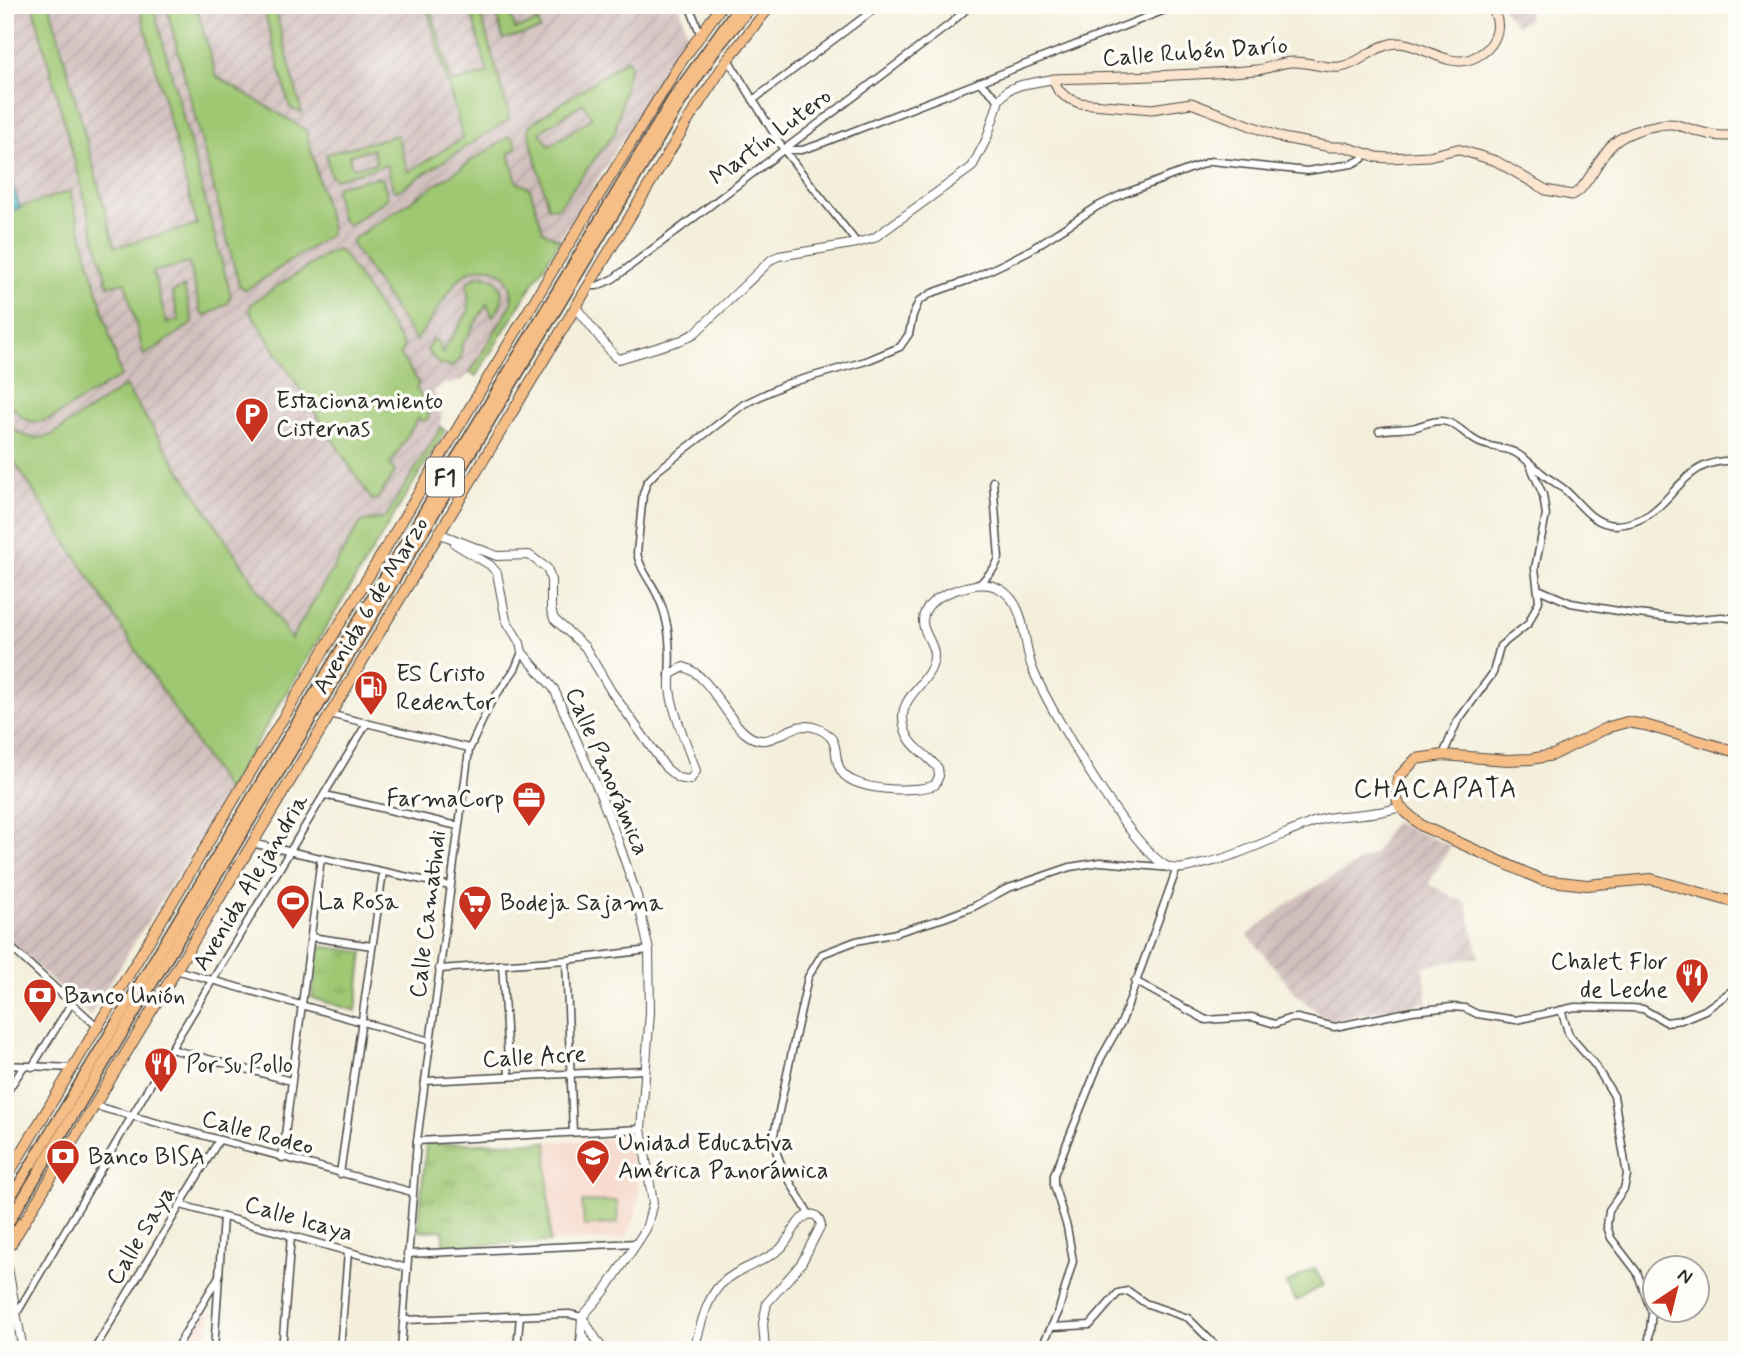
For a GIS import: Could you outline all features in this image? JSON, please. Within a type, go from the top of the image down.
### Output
[{"type":"highway","name":"Avenida 6 de Marzo","points":[[5,1228],[36,1168],[673,99],[740,5]]},
{"type":"highway","name":"Avenida 6 de Marzo","points":[[5,1210],[36,1168],[680,103],[722,41],[752,5]]},
{"type":"main road","name":"Avenida 6 de Marzo","points":[[7,1177],[99,1028],[555,265],[700,33],[722,5]]},
{"type":"main road","name":"Avenida 6 de Marzo","points":[[6,1250],[575,306],[728,59],[771,5]]},
{"type":"main road","name":"Calle Rubén Darío","points":[[1054,79],[1265,70],[1292,61],[1337,67],[1345,66],[1385,46],[1399,43],[1446,58],[1467,61],[1490,47],[1498,32],[1497,17],[1489,5]]},
{"type":"main road","points":[[1054,79],[1058,90],[1079,103],[1152,109],[1191,103],[1283,138],[1331,147],[1346,147],[1389,158],[1429,156],[1457,149],[1471,152],[1506,166],[1546,190],[1560,195],[1572,195],[1586,184],[1612,143],[1628,133],[1672,124],[1707,134],[1726,137],[1737,135]]},
{"type":"main road","points":[[1737,752],[1627,722],[1609,727],[1553,755],[1531,759],[1443,755],[1416,759],[1398,778],[1396,796],[1400,807],[1422,826],[1542,880],[1587,885],[1651,879],[1737,903]]},
{"type":"main road","points":[[5,1210],[15,1219],[17,1234]]},
{"type":"street","points":[[689,5],[700,33]]},
{"type":"street","points":[[752,100],[880,5]]},
{"type":"street","name":"Martín Lutero","points":[[588,285],[597,286],[613,279],[950,24],[971,5]]},
{"type":"street","points":[[784,150],[802,150],[820,144],[1178,5]]},
{"type":"street","points":[[728,59],[784,150],[857,243]]},
{"type":"street","points":[[575,306],[619,359],[682,340],[695,333],[772,259],[874,238],[972,167],[987,138],[999,100],[1008,90],[1054,79]]},
{"type":"street","points":[[979,82],[999,100]]},
{"type":"street","points":[[438,533],[497,556],[529,555],[547,568],[551,580],[551,610],[554,620],[585,647],[611,691],[666,768],[678,779],[690,780],[696,771],[675,711],[669,681],[671,653],[665,615],[658,596],[638,562],[637,540],[643,494],[651,476],[744,404],[778,387],[866,361],[900,347],[909,334],[919,301],[1030,250],[1098,206],[1123,194],[1211,162],[1307,171],[1352,163],[1362,159],[1366,153]]},
{"type":"street","points":[[1379,431],[1393,427],[1416,427],[1427,422],[1447,422],[1478,443],[1493,445],[1527,459],[1595,519],[1614,525],[1648,516],[1662,507],[1687,475],[1708,463],[1737,461]]},
{"type":"street","points":[[1443,755],[1457,722],[1493,673],[1500,646],[1528,624],[1539,601],[1535,568],[1546,515],[1543,495],[1527,459]]},
{"type":"street","points":[[980,584],[999,558],[993,481]]},
{"type":"street","points":[[438,533],[490,565],[497,573],[506,620],[520,643],[522,652]]},
{"type":"street","points":[[669,681],[676,670],[684,667],[691,669],[698,674],[728,715],[746,734],[756,739],[778,737],[797,726],[807,724],[832,738],[837,750],[839,769],[845,776],[861,783],[894,790],[925,789],[935,785],[939,776],[938,768],[912,745],[903,716],[905,704],[934,663],[934,653],[924,627],[924,617],[930,604],[940,595],[980,584],[998,587],[1009,595],[1021,617],[1031,666],[1042,692],[1078,755],[1147,850],[1174,868]]},
{"type":"street","points":[[1538,589],[1571,603],[1617,611],[1686,620],[1722,617],[1737,619]]},
{"type":"street","name":"Calle Camatindi","points":[[401,1350],[417,1141],[470,748],[489,704],[515,669],[522,652]]},
{"type":"street","name":"Calle Panorámica","points":[[522,652],[554,689],[600,794],[637,896],[649,950],[650,1012],[641,1129],[653,1203],[646,1229],[604,1292],[582,1317]]},
{"type":"street","points":[[329,714],[470,748]]},
{"type":"street","name":"Avenida Alejandria","points":[[17,1313],[171,1049],[367,723]]},
{"type":"street","points":[[324,795],[458,826]]},
{"type":"street","points":[[765,1350],[763,1324],[766,1303],[801,1264],[821,1225],[819,1218],[809,1214],[786,1177],[773,1139],[808,977],[822,954],[856,941],[892,934],[944,918],[973,907],[1006,889],[1070,867],[1101,862],[1161,869],[1185,868],[1219,861],[1327,818],[1400,807]]},
{"type":"street","points":[[251,843],[450,886]]},
{"type":"street","points":[[282,1158],[321,858]]},
{"type":"street","points":[[1040,1350],[1052,1327],[1073,1261],[1067,1227],[1054,1185],[1054,1175],[1101,1058],[1122,1021],[1174,868]]},
{"type":"street","points":[[340,1174],[383,872]]},
{"type":"street","points":[[311,937],[372,946]]},
{"type":"street","points":[[5,942],[99,1028]]},
{"type":"street","points":[[439,969],[566,960],[649,950]]},
{"type":"street","points":[[566,960],[573,1132]]},
{"type":"street","points":[[502,964],[509,1076]]},
{"type":"street","points":[[176,970],[430,1041]]},
{"type":"street","points":[[1135,981],[1206,1020],[1252,1017],[1275,1024],[1288,1018],[1297,1018],[1335,1027],[1441,1007],[1465,1008],[1477,1014],[1516,1020],[1575,1007],[1631,1008],[1643,1009],[1666,1022],[1681,1020],[1705,1010],[1737,987]]},
{"type":"street","points":[[32,1067],[71,1004]]},
{"type":"street","points":[[1561,1010],[1569,1035],[1595,1065],[1614,1096],[1627,1175],[1624,1189],[1609,1210],[1607,1226],[1611,1238],[1637,1272],[1651,1312],[1649,1339],[1654,1350]]},
{"type":"street","points":[[171,1049],[291,1081]]},
{"type":"street","points":[[5,1065],[73,1068]]},
{"type":"street","points":[[5,1095],[23,1066]]},
{"type":"street","name":"Calle Acre","points":[[425,1081],[644,1070]]},
{"type":"street","name":"Calle Rodeo","points":[[95,1106],[412,1192]]},
{"type":"street","points":[[417,1141],[641,1129]]},
{"type":"street","name":"Calle Saya","points":[[94,1350],[219,1140]]},
{"type":"street","name":"Calle Icaya","points":[[181,1205],[407,1268]]},
{"type":"street","points":[[694,1350],[712,1296],[720,1285],[782,1248],[802,1218],[809,1214]]},
{"type":"street","points":[[214,1350],[222,1217]]},
{"type":"street","points":[[282,1350],[291,1236]]},
{"type":"street","points":[[408,1254],[637,1243]]},
{"type":"street","points":[[6,1250],[23,1350]]},
{"type":"street","points":[[341,1350],[348,1252]]},
{"type":"street","points":[[175,1350],[220,1274]]},
{"type":"street","points":[[1052,1327],[1088,1326],[1095,1322],[1118,1293],[1128,1291],[1145,1303],[1188,1318],[1220,1350]]},
{"type":"street","points":[[404,1321],[569,1314],[582,1317],[603,1350]]},
{"type":"street","points":[[517,1350],[520,1316]]},
{"type":"street","points":[[579,1350],[582,1317]]},
{"type":"street","points":[[581,1332],[590,1350]]},
{"type":"shaded area","points":[[5,5],[680,5],[687,35],[476,376],[470,373],[461,381],[445,383],[433,391],[441,405],[441,426],[445,431],[227,791],[225,802],[90,1016],[5,937]]},
{"type":"shaded area","points":[[1500,5],[1529,5],[1528,20],[1516,25]]},
{"type":"shaded area","points":[[1393,822],[1451,846],[1428,884],[1466,903],[1479,957],[1424,966],[1427,1002],[1334,1020],[1323,1017],[1297,995],[1248,935],[1293,900],[1375,853]]},
{"type":"shaded area","name":"Unidad Educativa América Panorámica","points":[[627,1139],[638,1177],[639,1195],[636,1214],[625,1239],[550,1242],[547,1142]]},
{"type":"shaded area","points":[[207,1312],[210,1313],[207,1350],[184,1350]]},
{"type":"green space","points":[[33,5],[50,5],[115,247],[197,225],[139,5],[153,5],[231,296],[228,303],[205,316],[201,313],[189,263],[153,272],[167,323],[179,320],[172,292],[184,287],[193,323],[144,356],[125,282],[108,286]]},
{"type":"green space","points":[[166,5],[196,5],[216,76],[306,130],[331,229],[330,235],[246,290],[239,285]]},
{"type":"green space","points":[[426,5],[430,5],[452,83],[488,73],[469,5],[478,5],[509,114],[508,120],[399,190],[394,191],[387,165],[335,179],[330,174],[326,154],[397,135],[408,172],[463,138]],"holes":[[[373,149],[376,163],[352,168],[349,155]]]},
{"type":"green space","points":[[494,5],[508,5],[515,29],[536,23],[532,5],[535,5],[540,30],[503,39]]},
{"type":"green space","points":[[263,6],[276,12],[302,113],[290,108]]},
{"type":"green space","points":[[627,59],[630,64],[615,132],[558,208],[548,207],[528,129],[531,124]],"holes":[[[583,103],[592,118],[549,146],[540,132]]]},
{"type":"green space","points":[[508,137],[513,138],[517,148],[509,153],[517,182],[530,188],[543,231],[560,240],[476,376],[470,373],[511,305],[509,282],[503,275],[487,268],[467,273],[457,281],[416,341],[353,246],[352,240]]},
{"type":"green space","points":[[378,177],[383,180],[388,198],[349,225],[341,219],[335,191],[337,186]]},
{"type":"green space","points":[[70,191],[121,376],[57,415],[34,422],[17,412],[5,392],[5,212]]},
{"type":"green space","points":[[337,250],[342,252],[404,346],[401,356],[419,383],[416,388],[431,410],[427,420],[418,418],[390,465],[395,472],[377,500],[371,499],[249,310],[252,303]]},
{"type":"green space","points":[[484,275],[496,280],[499,285],[502,299],[499,308],[492,316],[487,304],[462,345],[461,358],[451,367],[439,364],[427,351],[432,338],[439,343],[442,353],[469,310],[467,283],[476,276]]},
{"type":"green space","points":[[125,386],[291,639],[361,522],[385,518],[441,427],[445,431],[227,791],[5,447],[5,422],[16,431],[32,438],[52,435]]},
{"type":"green space","points":[[320,946],[363,952],[356,1011],[312,998],[317,950]]},
{"type":"green space","points":[[547,1142],[550,1242],[443,1246],[443,1230],[418,1231],[426,1144]]},
{"type":"green space","points":[[617,1201],[618,1223],[584,1226],[582,1202]]},
{"type":"green space","points":[[1314,1268],[1324,1285],[1296,1301],[1286,1284]]},
{"type":"water","points":[[5,160],[20,208],[5,212]]},
{"type":"place","name":"Estacionamiento Cisternas","points":[[252,444]]},
{"type":"place","name":"ES Cristo Redentor","points":[[371,717]]},
{"type":"place","name":"FarmaCorp","points":[[529,828]]},
{"type":"place","name":"La Rosa","points":[[293,931]]},
{"type":"place","name":"Bodeja Sajama","points":[[475,932]]},
{"type":"place","name":"Chalet Flor de Leche","points":[[1692,1005]]},
{"type":"place","name":"Banco Unión","points":[[40,1025]]},
{"type":"place","name":"Por su Pollo","points":[[161,1094]]},
{"type":"place","name":"Banco BISA","points":[[63,1186]]},
{"type":"place","name":"Unidad Educativa América Panorámica","points":[[593,1186]]},
{"type":"district","name":"CHACAPATA","points":[[1436,788]]}]
